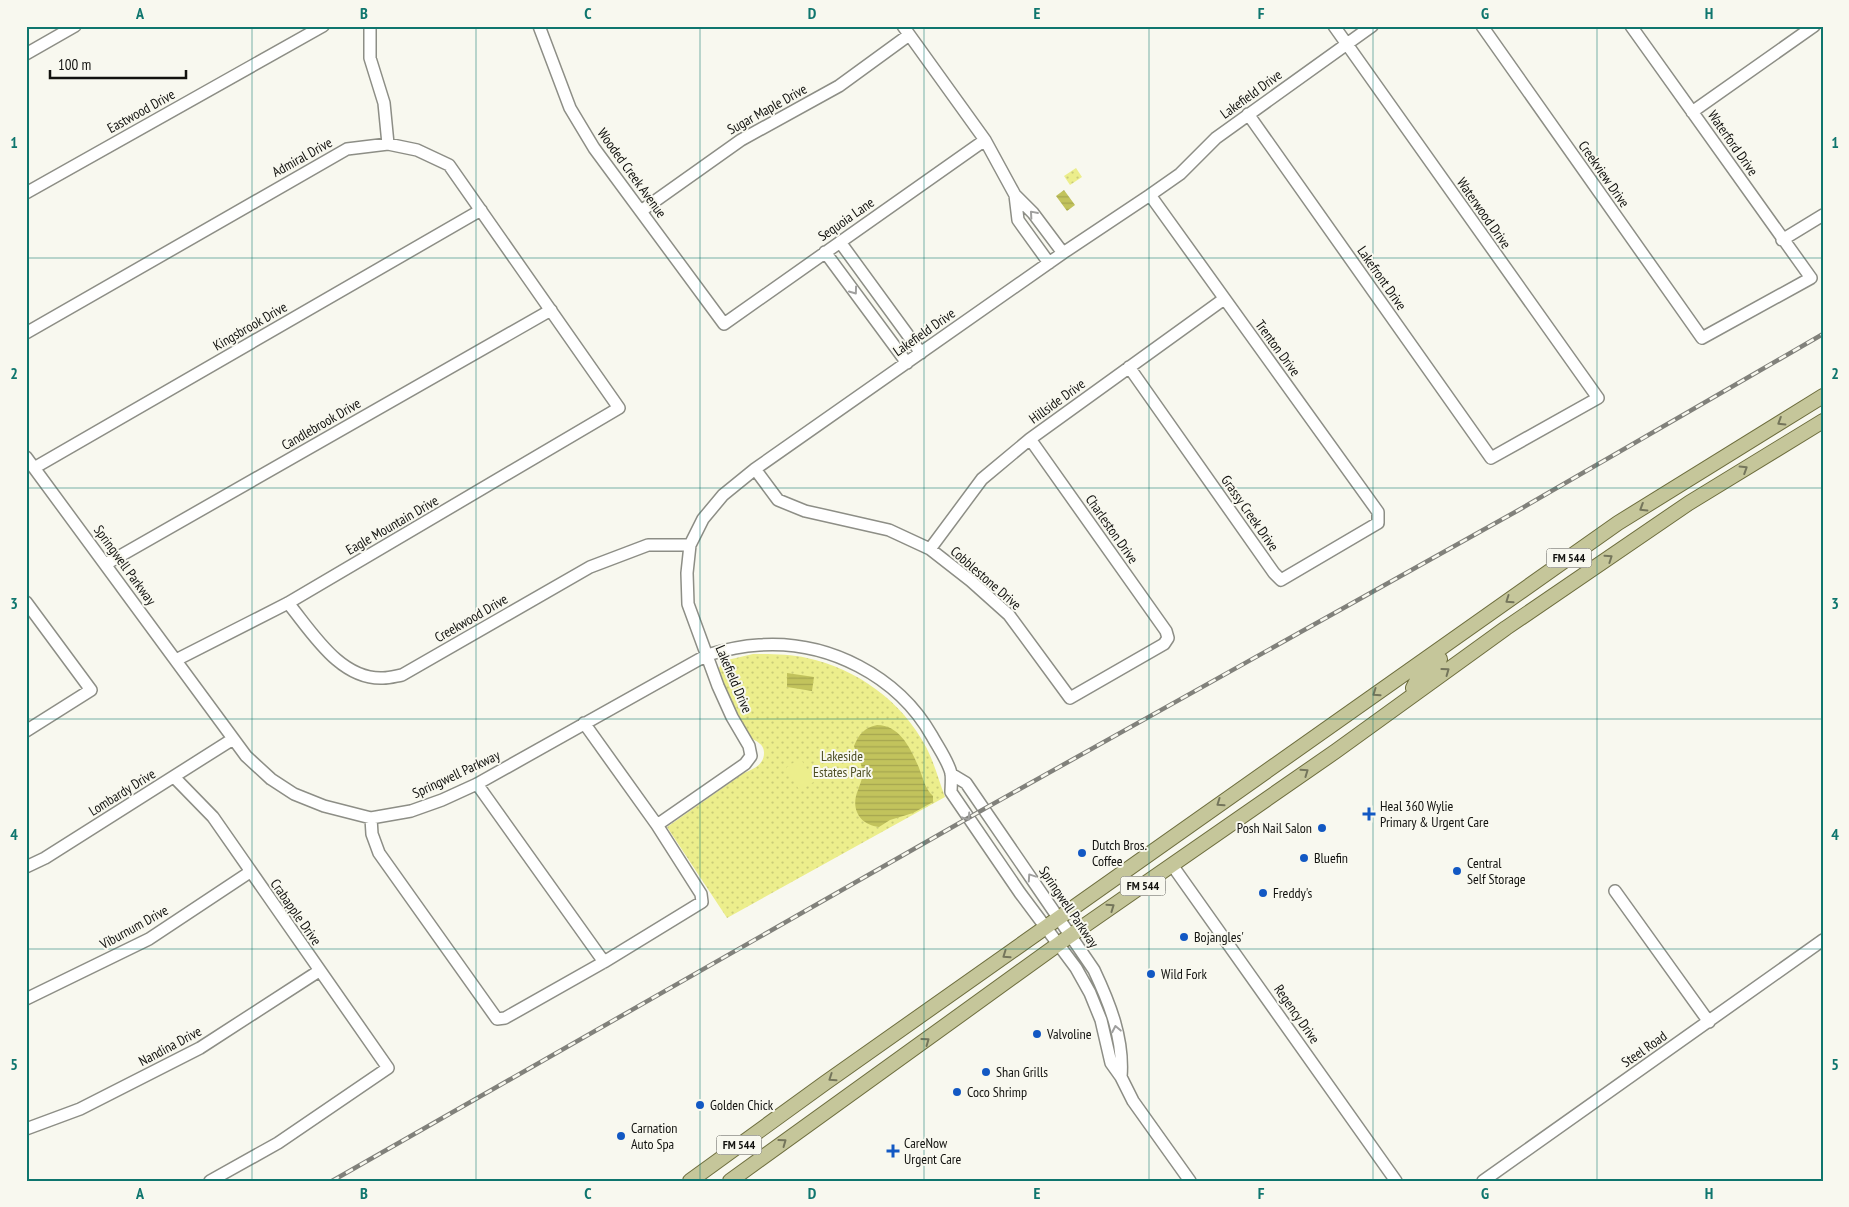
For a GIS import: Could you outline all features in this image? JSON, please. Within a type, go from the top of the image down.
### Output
[{"type":"main road","name":"FM 544","points":[[695,1179],[1045,927],[1618,523],[1823,396]]},
{"type":"main road","points":[[1797,437],[1795,432],[1796,425],[1802,418],[1823,404]]},
{"type":"main road","name":"FM 544","points":[[730,1181],[1058,944],[1274,794],[1506,628],[1689,503],[1823,421]]},
{"type":"main road","points":[[1415,693],[1414,688],[1423,672],[1457,647],[1467,630]]},
{"type":"main road","points":[[1260,775],[1274,794]]},
{"type":"main road","points":[[872,1050],[886,1069]]},
{"type":"street","points":[[26,54],[75,26]]},
{"type":"street","name":"Eastwood Drive","points":[[26,193],[323,26]]},
{"type":"street","points":[[370,26],[370,58],[384,103],[388,144]]},
{"type":"street","name":"Wooded Creek Avenue","points":[[539,26],[570,108],[594,148],[724,324]]},
{"type":"street","name":"Waterwood Drive","points":[[1334,26],[1598,398],[1492,458]]},
{"type":"street","name":"Lakefield Drive","points":[[657,825],[740,768],[751,756],[749,746],[732,717],[688,604],[687,573],[690,545],[704,519],[724,495],[756,469],[1063,253],[1180,174],[1216,138],[1372,26]]},
{"type":"street","name":"Creekview Drive","points":[[1482,26],[1702,338],[1811,278]]},
{"type":"street","name":"Waterford Drive","points":[[1631,26],[1782,240],[1811,278]]},
{"type":"street","points":[[1692,112],[1814,26]]},
{"type":"street","points":[[906,31],[985,140],[1015,195],[1034,213],[1063,253]]},
{"type":"street","name":"Sugar Maple Drive","points":[[641,211],[741,140],[839,86],[906,31]]},
{"type":"street","name":"Lakefront Drive","points":[[1248,114],[1492,458]]},
{"type":"street","name":"Sequoia Lane","points":[[724,324],[985,140]]},
{"type":"street","name":"Admiral Drive","points":[[26,333],[347,148],[388,144],[417,150],[449,166],[482,210],[619,408]]},
{"type":"street","points":[[1015,195],[1018,220],[1049,263]]},
{"type":"street","name":"Trenton Drive","points":[[1150,195],[1378,512],[1379,518]]},
{"type":"street","name":"Kingsbrook Drive","points":[[34,468],[482,210]]},
{"type":"street","points":[[1782,240],[1823,215]]},
{"type":"street","points":[[840,242],[921,353]]},
{"type":"street","points":[[825,252],[907,363]]},
{"type":"street","name":"Hillside Drive","points":[[930,549],[982,479],[1030,439],[1224,299]]},
{"type":"street","name":"Candlebrook Drive","points":[[106,564],[551,310]]},
{"type":"street","name":"Grassy Creek Drive","points":[[1129,367],[1274,573],[1281,580],[1378,523],[1379,518]]},
{"type":"street","name":"Eagle Mountain Drive","points":[[176,660],[288,603],[619,408]]},
{"type":"street","name":"Charleston Drive","points":[[1030,439],[1166,631],[1168,638]]},
{"type":"street","name":"Springwell Parkway","points":[[26,457],[246,756],[271,779],[294,794],[324,806],[371,818],[411,811],[442,800],[478,784],[707,655],[742,647],[761,645],[789,646],[822,652],[848,661],[888,685],[909,704],[927,727],[951,774],[951,792],[1045,927],[1076,968],[1090,993],[1101,1020],[1111,1063],[1121,1077],[1133,1101],[1190,1181]]},
{"type":"street","name":"Cobblestone Drive","points":[[756,469],[778,500],[805,511],[889,530],[930,549],[971,581],[1009,615],[1070,698],[1164,644],[1168,638]]},
{"type":"street","name":"Creekwood Drive","points":[[288,603],[325,649],[338,662],[355,672],[382,678],[402,675],[590,567],[648,545],[690,545]]},
{"type":"street","points":[[26,602],[91,690],[26,731]]},
{"type":"street","points":[[371,818],[372,834],[379,853],[497,1019],[505,1018],[604,962],[702,902],[700,894],[657,825],[584,723]]},
{"type":"street","name":"Lombardy Drive","points":[[26,867],[45,858],[234,739]]},
{"type":"street","name":"Springwell Parkway","points":[[951,774],[966,783],[1094,970],[1114,1019],[1122,1061],[1121,1077]]},
{"type":"street","name":"Crabapple Drive","points":[[174,777],[213,817],[388,1068],[278,1143],[210,1181]]},
{"type":"street","points":[[478,784],[604,962]]},
{"type":"street","points":[[984,841],[999,830]]},
{"type":"street","name":"Regency Drive","points":[[1172,865],[1396,1181]]},
{"type":"street","name":"Viburnum Drive","points":[[26,999],[149,939],[250,872]]},
{"type":"street","points":[[1614,891],[1709,1022]]},
{"type":"street","name":"Steel Road","points":[[1483,1181],[1823,940]]},
{"type":"street","name":"Nandina Drive","points":[[26,1129],[80,1109],[200,1048],[319,971]]},
{"type":"green space","points":[[1076,168],[1082,177],[1070,185],[1064,176]]},
{"type":"green space","name":"Lakeside Estates Park","points":[[753,654],[794,656],[825,663],[843,670],[876,689],[904,715],[916,730],[929,753],[945,797],[727,918],[667,827],[757,766],[764,757],[763,747],[750,737],[741,725],[719,668],[723,661]]},
{"type":"green space","points":[[800,758],[815,781],[800,791],[786,768]]},
{"type":"shaded area","points":[[1064,190],[1075,205],[1067,211],[1056,196]]},
{"type":"shaded area","points":[[787,673],[814,677],[812,691],[787,687]]},
{"type":"shaded area","points":[[877,725],[892,729],[904,739],[916,761],[926,787],[933,796],[933,802],[913,813],[890,820],[879,827],[872,826],[862,819],[858,815],[855,804],[862,774],[861,765],[854,746],[863,732]]},
{"type":"railway","points":[[332,1181],[984,809],[1517,511],[1823,334]]},
{"type":"place","name":"Heal 360 Wylie Primary & Urgent Care","points":[[1369,814]]},
{"type":"place","name":"Posh Nail Salon","points":[[1322,828]]},
{"type":"place","name":"Dutch Bros. Coffee","points":[[1082,853]]},
{"type":"place","name":"Bluefin","points":[[1304,858]]},
{"type":"place","name":"Central Self Storage","points":[[1457,871]]},
{"type":"place","name":"Freddy's","points":[[1263,893]]},
{"type":"place","name":"Bojangles'","points":[[1184,937]]},
{"type":"place","name":"Wild Fork","points":[[1151,974]]},
{"type":"place","name":"Valvoline","points":[[1037,1034]]},
{"type":"place","name":"Shan Grills","points":[[986,1072]]},
{"type":"place","name":"Coco Shrimp","points":[[957,1092]]},
{"type":"place","name":"Golden Chick","points":[[700,1105]]},
{"type":"place","name":"Carnation Auto Spa","points":[[621,1136]]},
{"type":"place","name":"CareNow Urgent Care","points":[[893,1151]]}]
